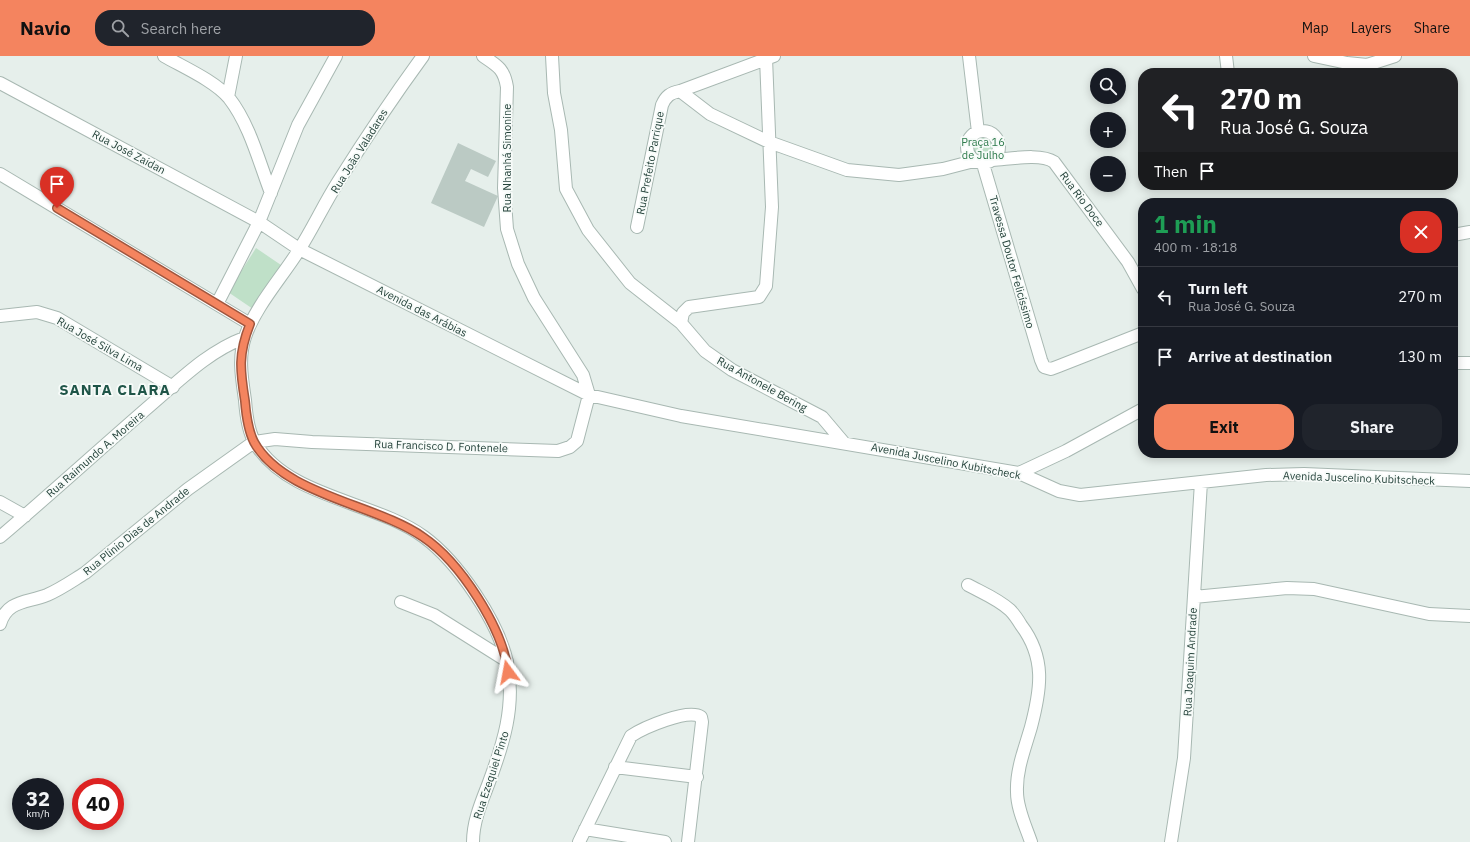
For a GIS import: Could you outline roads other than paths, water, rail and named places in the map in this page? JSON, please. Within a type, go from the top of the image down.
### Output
[{"type":"street","points":[[164,56],[213,85],[228,97],[242,121],[271,193]]},
{"type":"street","points":[[228,97],[236,56]]},
{"type":"street","points":[[217,304],[259,222],[298,125],[336,56]]},
{"type":"street","name":"Rua João Valadares","points":[[299,249],[395,94],[423,56]]},
{"type":"street","name":"Rua Nhanhá Simonine","points":[[483,56],[495,64],[505,74],[507,87],[504,188],[507,229],[518,264],[534,298],[583,375],[589,395]]},
{"type":"street","name":"Rua Antonele Bering","points":[[552,56],[554,93],[561,130],[566,189],[588,230],[630,283],[681,323],[705,351],[732,370],[822,417],[844,443]]},
{"type":"street","points":[[970,56],[978,132]]},
{"type":"street","points":[[1226,56],[1227,68]]},
{"type":"street","points":[[1314,56],[1347,63],[1367,65],[1395,56]]},
{"type":"street","points":[[681,323],[683,313],[689,308],[759,296],[766,286],[772,207],[769,142],[770,57]]},
{"type":"street","name":"Rua Prefeito Parrique","points":[[637,227],[662,106],[666,97],[672,92],[680,91],[770,57]]},
{"type":"street","name":"Rua José Zaidan","points":[[0,83],[259,222]]},
{"type":"street","name":"Rua Rio Doce","points":[[680,91],[710,114],[769,142],[847,170],[872,174],[899,175],[983,162],[1048,158],[1054,162],[1128,262],[1138,279]]},
{"type":"street","points":[[988,131],[999,142],[999,152],[983,162],[968,153],[967,142],[978,132],[988,131]]},
{"type":"street","name":"Travessa Doutor Felicíssimo","points":[[983,162],[1044,367],[1051,369],[1138,335]]},
{"type":"street","points":[[0,174],[250,324]]},
{"type":"street","name":"Avenida das Arábias","points":[[259,222],[299,249],[589,395]]},
{"type":"street","points":[[1458,235],[1470,232]]},
{"type":"street","points":[[254,442],[242,386],[241,352],[244,338],[250,324],[299,249]]},
{"type":"street","name":"Rua José Silva Lima","points":[[0,316],[37,312],[57,318],[172,387]]},
{"type":"street","name":"Rua Raimundo A. Moreira","points":[[0,537],[172,387],[228,344],[244,338]]},
{"type":"street","points":[[1458,363],[1470,363]]},
{"type":"street","name":"Rua Francisco D. Fontenele","points":[[254,442],[276,438],[312,442],[558,450],[570,448],[577,441],[589,395]]},
{"type":"street","name":"Avenida Juscelino Kubitscheck","points":[[589,395],[681,416],[1019,473],[1059,491],[1080,494],[1304,474],[1470,481]]},
{"type":"street","points":[[1019,473],[1066,451],[1138,412]]},
{"type":"street","name":"Rua Plínio Dias de Andrade","points":[[0,624],[3,614],[11,606],[46,595],[66,586],[91,568],[188,489],[254,442]]},
{"type":"street","name":"Rua Ezequiel Pinto","points":[[254,442],[278,469],[296,480],[397,523],[424,537],[452,563],[485,608],[496,631],[507,661],[511,696],[508,721],[502,747],[478,810],[472,842]]},
{"type":"street","name":"Rua Joaquim Andrade","points":[[1171,842],[1184,758],[1202,482]]},
{"type":"street","points":[[0,502],[25,516]]},
{"type":"street","points":[[968,585],[993,598],[1011,611],[1028,634],[1039,661],[1040,685],[1019,768],[1017,793],[1022,817],[1032,842]]},
{"type":"street","points":[[1194,597],[1287,588],[1314,589],[1429,614],[1470,616]]},
{"type":"street","points":[[402,602],[434,615],[507,661]]},
{"type":"street","points":[[579,842],[631,736],[647,726],[693,714],[701,717],[702,722],[697,778],[688,842]]},
{"type":"street","points":[[615,767],[697,778]]},
{"type":"street","points":[[585,829],[665,842]]},
{"type":"district","name":"SANTA CLARA","points":[[115,390]]},
{"type":"park label","name":"Praça 16 de Julho","points":[[983,148]]}]
